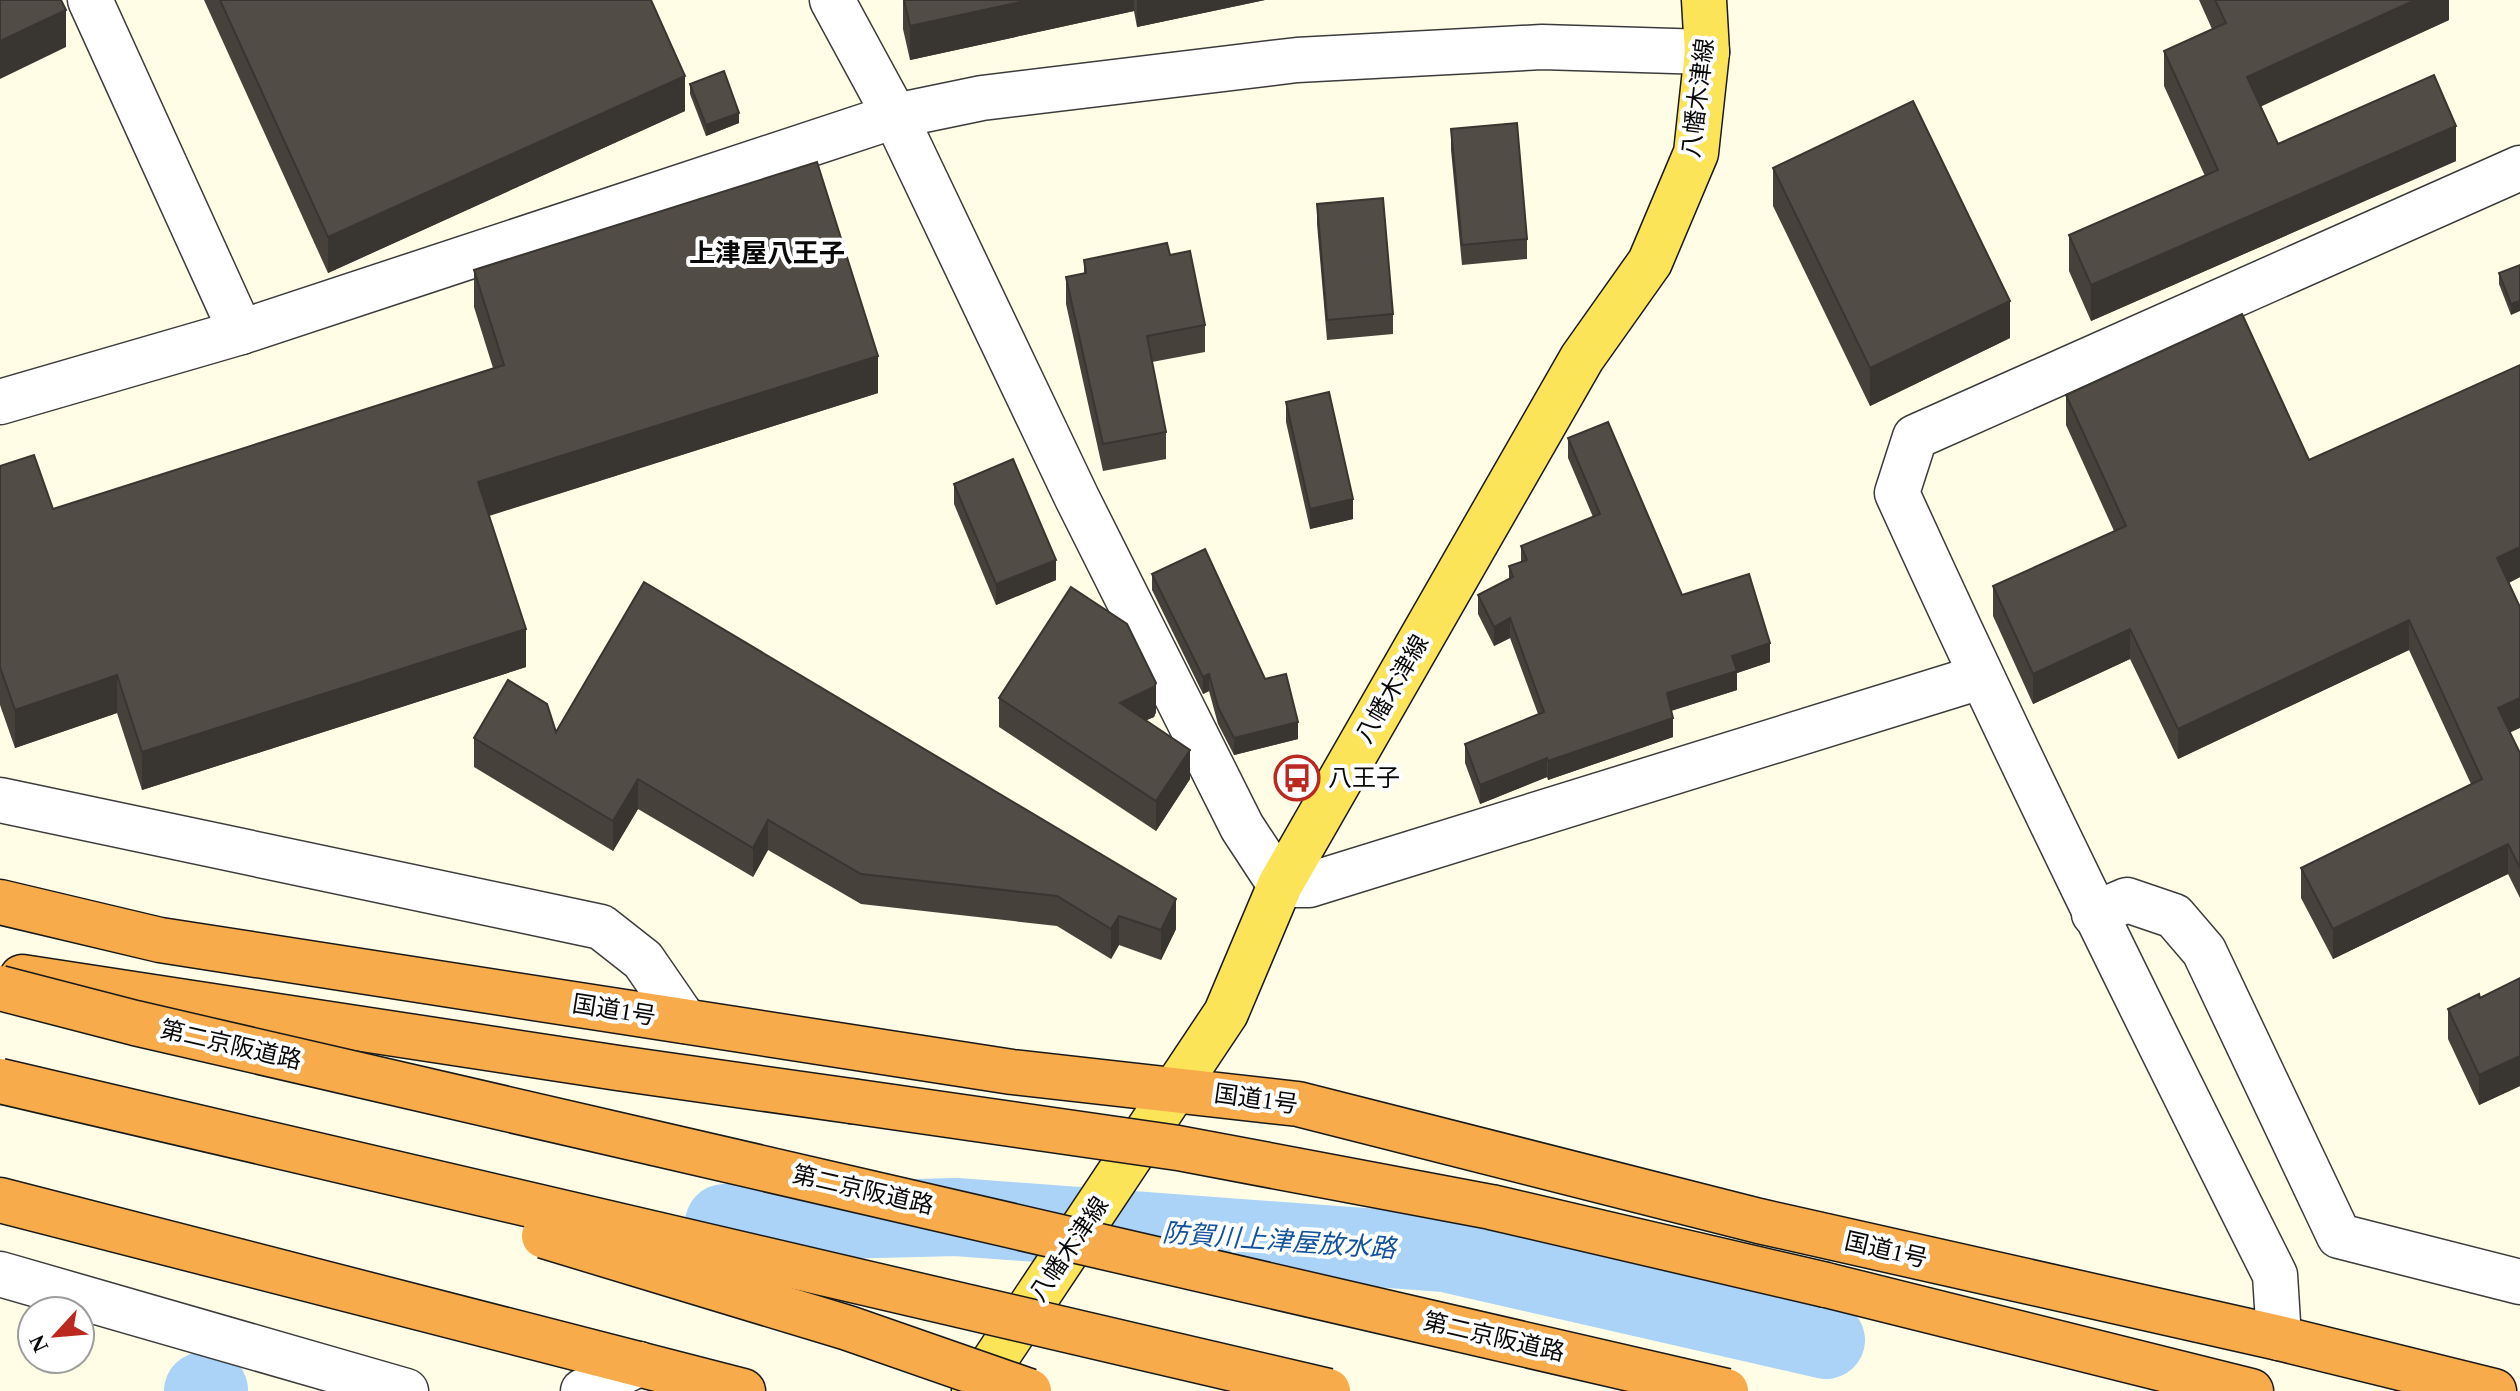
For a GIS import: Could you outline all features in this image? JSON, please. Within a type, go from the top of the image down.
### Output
[{"type":"highway","name":"国道1号","points":[[0,902],[160,940],[1012,1072],[1298,1104],[1759,1221],[2279,1338],[2494,1391]]},
{"type":"highway","points":[[0,974],[618,1068],[1178,1148],[1491,1207],[1826,1285],[2251,1391]]},
{"type":"highway","name":"第二京阪道路","points":[[0,988],[150,1026],[1726,1391]]},
{"type":"highway","points":[[0,1081],[1328,1391]]},
{"type":"highway","points":[[0,1101],[568,1242],[848,1328],[1029,1391]]},
{"type":"highway","points":[[0,1200],[743,1391]]},
{"type":"main road","name":"八幡木津線","points":[[974,1391],[1226,1013],[1280,885],[1582,358],[1650,262],[1696,153],[1707,52],[1704,0]]},
{"type":"street","points":[[90,0],[241,332]]},
{"type":"street","points":[[832,0],[895,116],[1077,498],[1242,827],[1280,885],[1309,885],[1980,677]]},
{"type":"street","points":[[0,402],[241,332],[895,116],[982,98],[1297,60],[1542,47],[1707,52]]},
{"type":"street","points":[[2279,1338],[2275,1275],[2094,914],[1980,677],[1897,493],[1915,437],[2520,168]]},
{"type":"street","points":[[0,800],[601,927],[643,960],[685,1021]]},
{"type":"street","points":[[2094,914],[2127,900],[2174,916],[2204,951],[2339,1236],[2520,1282]]},
{"type":"street","points":[[0,1274],[406,1391]]},
{"type":"street","points":[[583,1391],[639,1364]]},
{"type":"building","points":[[0,0],[61,0],[66,10],[0,41]]},
{"type":"building","points":[[220,0],[651,0],[685,76],[328,237]]},
{"type":"building","points":[[904,0],[1029,0],[910,26]]},
{"type":"building","points":[[2215,0],[2415,0],[2247,77],[2278,144],[2434,75],[2456,126],[2091,285],[2069,235],[2218,170],[2164,51],[2226,23]]},
{"type":"building","points":[[724,71],[739,113],[706,125],[690,84]]},
{"type":"building","points":[[1913,101],[2010,301],[1870,368],[1773,168]]},
{"type":"building","points":[[1517,123],[1527,239],[1462,245],[1451,129]]},
{"type":"building","points":[[817,162],[878,356],[478,482],[526,629],[142,752],[117,675],[15,710],[0,667],[0,466],[34,455],[53,509],[504,365],[474,270]]},
{"type":"building","points":[[1383,198],[1393,314],[1327,320],[1317,204]]},
{"type":"building","points":[[1167,243],[1170,255],[1190,251],[1205,325],[1147,336],[1166,432],[1103,444],[1066,277],[1086,273],[1084,260]]},
{"type":"building","points":[[2520,265],[2520,301],[2511,304],[2499,273]]},
{"type":"building","points":[[2242,314],[2309,460],[2520,365],[2520,547],[2497,558],[2520,607],[2520,698],[2498,708],[2520,753],[2520,868],[2508,844],[2333,929],[2301,868],[2482,779],[2409,620],[2178,729],[2130,629],[2033,674],[1993,586],[2126,526],[2066,395]]},
{"type":"building","points":[[1329,392],[1353,499],[1310,509],[1286,402]]},
{"type":"building","points":[[1608,422],[1682,595],[1749,574],[1770,643],[1732,656],[1737,671],[1667,693],[1673,718],[1548,761],[1547,758],[1480,785],[1465,744],[1544,712],[1510,618],[1494,627],[1478,595],[1513,577],[1509,566],[1527,560],[1521,546],[1600,514],[1568,438]]},
{"type":"building","points":[[1013,459],[1056,560],[996,584],[954,484]]},
{"type":"building","points":[[1205,549],[1265,679],[1286,674],[1298,722],[1234,738],[1218,707],[1209,674],[1203,677],[1152,574]]},
{"type":"building","points":[[644,582],[1176,899],[1161,930],[1119,916],[1111,929],[1057,896],[861,874],[768,820],[753,848],[638,779],[613,821],[474,738],[508,680],[547,704],[556,732]]},
{"type":"building","points":[[1071,587],[1127,624],[1156,683],[1154,687],[1120,703],[1190,750],[1156,801],[999,698]]},
{"type":"building","points":[[2520,978],[2520,1056],[2479,1075],[2448,1009],[2479,994],[2480,998]]},
{"type":"waterway","name":"防賀川上津屋放水路","points":[[724,1223],[956,1217],[1445,1253],[1826,1340]]},
{"type":"waterway","name":"防賀川上津屋放水路","points":[[203,1391],[209,1390]]},
{"type":"place","name":"八王子","points":[[1297,778]]},
{"type":"district","name":"上津屋八王子","points":[[767,253]]}]
